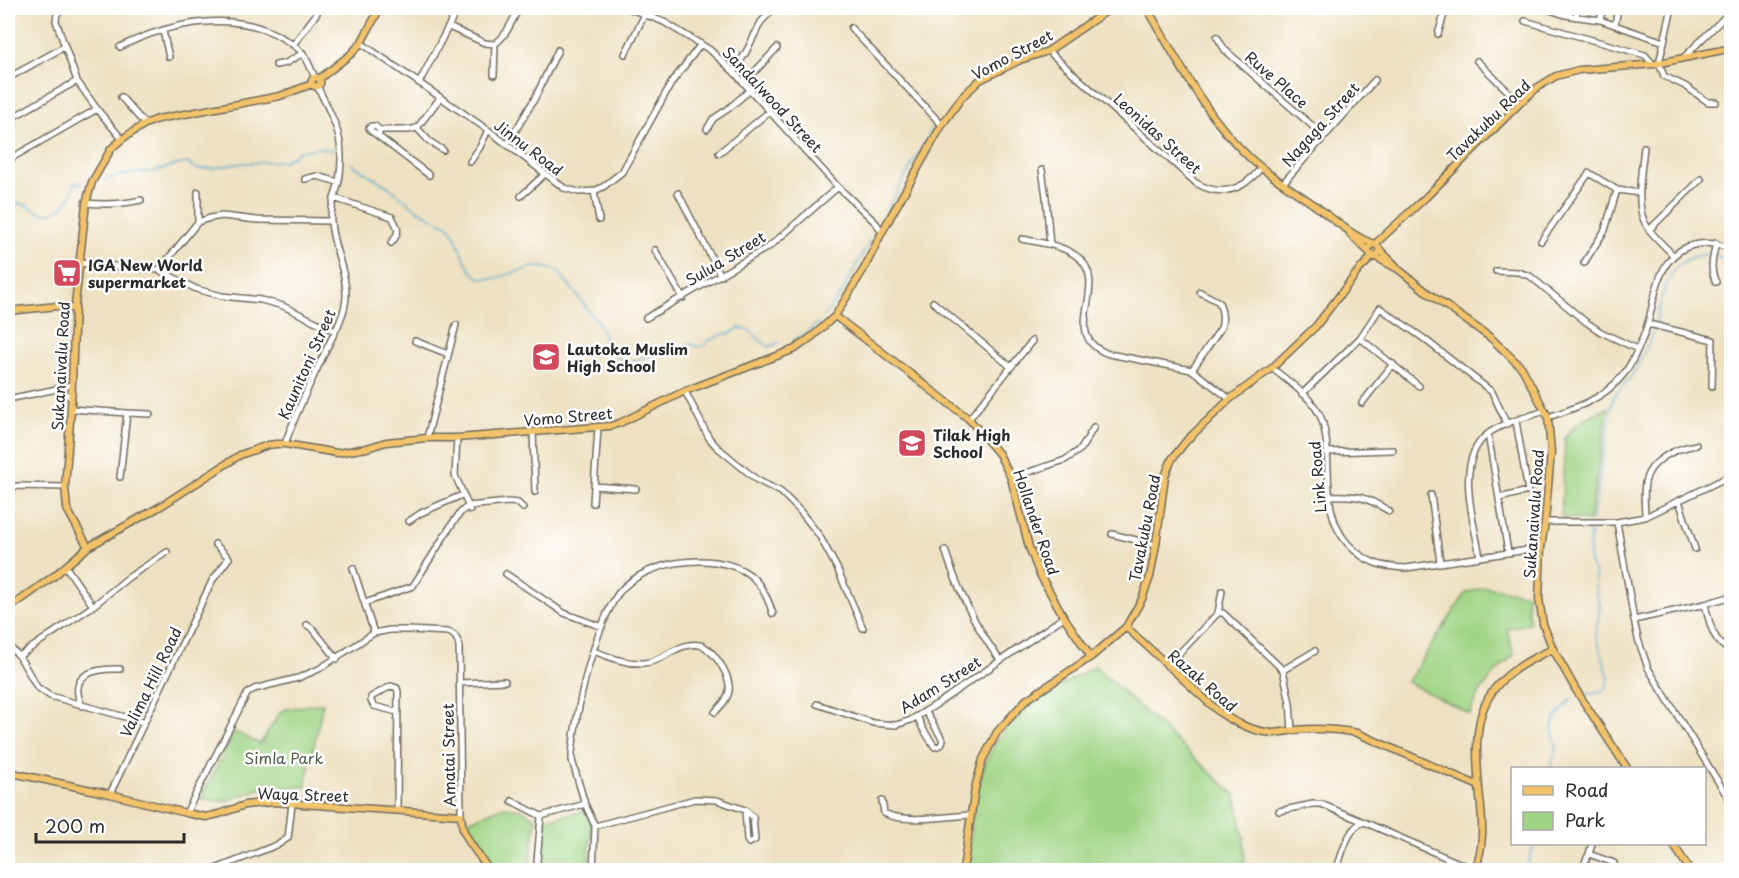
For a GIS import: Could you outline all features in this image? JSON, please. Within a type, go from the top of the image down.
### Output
[{"type":"main road","name":"Sukanaivalu Road","points":[[88,547],[67,509],[65,487],[79,263],[86,203],[92,182],[111,149],[144,124],[161,118],[280,96],[316,81],[361,44],[380,8]]},
{"type":"main road","name":"Vomo Street","points":[[8,609],[66,567],[88,547],[161,506],[240,455],[268,445],[285,444],[337,453],[368,448],[386,442],[427,438],[598,428],[620,423],[685,391],[795,350],[835,316],[865,267],[942,125],[962,97],[981,80],[1020,60],[1048,51],[1111,8]]},
{"type":"main road","name":"Sukanaivalu Road","points":[[1147,8],[1206,108],[1229,136],[1261,168],[1362,239],[1377,247],[1398,269]]},
{"type":"main road","name":"Tavakubu Road","points":[[963,870],[975,788],[983,759],[997,732],[1026,700],[1091,657],[1126,627],[1142,599],[1150,578],[1165,476],[1172,459],[1187,440],[1230,399],[1272,368],[1316,326],[1371,254],[1370,246],[1377,247],[1397,224],[1538,87],[1564,73],[1656,63],[1731,48]]},
{"type":"main road","name":"Sukanaivalu Road","points":[[1339,223],[1371,254],[1398,269],[1491,338],[1522,368],[1547,414],[1551,452],[1541,548],[1539,599],[1543,624],[1553,649],[1576,690],[1626,767]]},
{"type":"main road","points":[[8,311],[58,306],[75,309]]},
{"type":"main road","name":"Hollander Road","points":[[835,316],[969,419],[999,454],[1011,478],[1029,547],[1040,573],[1064,617],[1091,657]]},
{"type":"main road","name":"Razak Road","points":[[1126,627],[1219,712],[1236,723],[1274,733],[1292,730],[1336,729],[1357,733],[1479,786]]},
{"type":"main road","points":[[1475,870],[1482,847],[1477,729],[1482,710],[1507,675],[1529,660],[1553,649]]},
{"type":"main road","name":"Waya Street","points":[[9,773],[206,817],[245,804],[273,802],[461,815]]},
{"type":"main road","name":"Amatai Street","points":[[461,815],[463,830],[489,870]]},
{"type":"main road","points":[[1674,845],[1690,870]]},
{"type":"street","points":[[64,8],[57,14],[56,21],[77,81],[122,139]]},
{"type":"street","points":[[419,83],[459,8]]},
{"type":"street","points":[[449,27],[485,43],[495,44],[506,32],[519,8]]},
{"type":"street","name":"Sandalwood Street","points":[[628,8],[664,22],[701,44],[734,72],[882,232]]},
{"type":"street","points":[[734,72],[761,22],[774,8]]},
{"type":"street","points":[[1438,34],[1446,8]]},
{"type":"street","points":[[1544,8],[1553,9],[1565,15],[1600,20],[1664,42]]},
{"type":"street","points":[[1576,17],[1578,8]]},
{"type":"street","points":[[1600,20],[1603,8]]},
{"type":"street","points":[[1615,25],[1618,8]]},
{"type":"street","points":[[1656,63],[1664,42],[1672,8]]},
{"type":"street","points":[[1684,57],[1731,10]]},
{"type":"street","points":[[293,45],[317,13]]},
{"type":"street","points":[[625,54],[645,14]]},
{"type":"street","points":[[120,47],[144,35],[196,23],[239,21],[275,33],[303,53],[286,63],[276,65]]},
{"type":"street","points":[[1525,21],[1645,55],[1656,63],[1664,76],[1708,102],[1716,102]]},
{"type":"street","points":[[852,28],[942,125]]},
{"type":"street","points":[[163,31],[170,57]]},
{"type":"street","name":"Ruve Place","points":[[1217,37],[1226,50],[1324,136]]},
{"type":"street","name":"Jinnu Road","points":[[361,44],[488,130],[564,188],[579,192],[594,191]]},
{"type":"street","points":[[494,75],[495,44]]},
{"type":"street","points":[[599,220],[594,191],[622,172],[672,82],[701,44]]},
{"type":"street","points":[[8,78],[64,47]]},
{"type":"street","points":[[744,83],[777,48]]},
{"type":"street","points":[[507,145],[535,98],[558,50]]},
{"type":"street","name":"Leonidas Street","points":[[1048,51],[1196,183],[1205,188],[1226,192],[1245,184],[1261,168]]},
{"type":"street","name":"Kaunitoni Street","points":[[285,444],[293,421],[343,313],[346,294],[330,221],[338,182],[341,142],[333,117],[303,53]]},
{"type":"street","points":[[1477,61],[1520,103]]},
{"type":"street","name":"Nagaga Street","points":[[1283,183],[1375,80]]},
{"type":"street","points":[[8,120],[77,81]]},
{"type":"street","points":[[707,129],[713,119],[750,90]]},
{"type":"street","points":[[121,97],[144,124]]},
{"type":"street","points":[[429,176],[379,134],[417,128],[440,98]]},
{"type":"street","points":[[8,160],[97,109]]},
{"type":"street","points":[[719,153],[770,111]]},
{"type":"street","points":[[417,128],[429,141],[443,150]]},
{"type":"street","points":[[470,162],[488,130]]},
{"type":"street","points":[[1644,147],[1640,193],[1641,210],[1649,230],[1673,255]]},
{"type":"street","points":[[1041,170],[1050,245]]},
{"type":"street","points":[[1541,241],[1589,173],[1617,190],[1640,193]]},
{"type":"street","points":[[520,196],[545,174]]},
{"type":"street","points":[[305,179],[317,176],[338,182]]},
{"type":"street","points":[[1649,230],[1701,179]]},
{"type":"street","name":"Sulua Street","points":[[646,318],[770,246],[838,187]]},
{"type":"street","points":[[1584,263],[1605,230],[1617,190]]},
{"type":"street","points":[[198,192],[198,222]]},
{"type":"street","points":[[678,193],[721,276]]},
{"type":"street","points":[[334,198],[392,217],[398,228],[397,236],[391,243]]},
{"type":"street","points":[[86,203],[141,200]]},
{"type":"street","points":[[159,270],[198,222],[222,216],[257,220],[330,221]]},
{"type":"street","points":[[1022,239],[1062,248],[1081,260],[1088,274],[1090,289],[1085,329],[1087,338],[1094,348],[1108,354],[1192,370],[1230,399]]},
{"type":"street","points":[[1716,243],[1711,270],[1716,282]]},
{"type":"street","points":[[1480,557],[1467,488],[1473,454],[1488,434],[1516,421],[1576,408],[1598,398],[1612,388],[1630,365],[1637,349],[1653,325],[1660,277],[1673,255],[1698,244],[1716,243],[1731,249]]},
{"type":"street","points":[[655,250],[683,298]]},
{"type":"street","points":[[79,263],[159,270],[196,289],[222,296],[261,300],[283,306],[335,331]]},
{"type":"street","points":[[1496,270],[1518,272],[1530,276],[1586,322],[1601,332],[1637,349]]},
{"type":"street","points":[[1192,370],[1221,328],[1222,322],[1219,302],[1200,292]]},
{"type":"street","points":[[933,302],[1011,367]]},
{"type":"street","points":[[1302,394],[1360,338],[1380,308],[1423,338],[1492,392],[1507,424]]},
{"type":"street","points":[[427,438],[456,325]]},
{"type":"street","points":[[1653,325],[1713,340],[1712,386]]},
{"type":"street","points":[[1360,338],[1419,386]]},
{"type":"street","points":[[415,341],[448,354]]},
{"type":"street","points":[[969,419],[1032,341]]},
{"type":"street","points":[[1362,403],[1393,364]]},
{"type":"street","name":"Link Road","points":[[1272,368],[1317,408],[1323,423],[1327,452],[1329,506],[1341,536],[1357,553],[1385,567],[1406,568],[1541,548]]},
{"type":"street","points":[[8,399],[71,385]]},
{"type":"street","points":[[57,389],[70,398]]},
{"type":"street","points":[[685,391],[717,447],[757,480],[781,492],[819,535],[837,568],[863,628]]},
{"type":"street","points":[[71,409],[150,414]]},
{"type":"street","points":[[120,477],[127,413]]},
{"type":"street","points":[[1499,498],[1527,492],[1516,421]]},
{"type":"street","points":[[1011,478],[1065,460],[1081,449],[1094,427]]},
{"type":"street","points":[[593,503],[598,428]]},
{"type":"street","points":[[533,431],[535,492]]},
{"type":"street","points":[[1488,434],[1508,552]]},
{"type":"street","points":[[457,438],[455,475],[469,508]]},
{"type":"street","points":[[1645,517],[1645,482],[1650,469],[1672,452],[1696,445]]},
{"type":"street","points":[[1327,452],[1393,450]]},
{"type":"street","points":[[1545,522],[1617,522],[1645,517],[1731,475]]},
{"type":"street","points":[[1724,478],[1731,497]]},
{"type":"street","points":[[8,489],[17,486],[65,487]]},
{"type":"street","points":[[594,486],[636,489]]},
{"type":"street","points":[[409,521],[421,513],[462,495]]},
{"type":"street","points":[[1431,495],[1440,562]]},
{"type":"street","points":[[1329,496],[1367,499],[1389,511]]},
{"type":"street","points":[[1679,501],[1695,549]]},
{"type":"street","points":[[365,603],[413,586],[461,512],[469,508],[509,502],[518,503],[523,508]]},
{"type":"street","points":[[1617,522],[1638,639],[1648,668],[1731,804]]},
{"type":"street","points":[[1112,534],[1156,545]]},
{"type":"street","name":"Valima Hill Road","points":[[110,794],[212,581],[229,558],[215,544]]},
{"type":"street","points":[[945,550],[959,589],[975,621],[1000,660]]},
{"type":"street","points":[[20,656],[167,552]]},
{"type":"street","points":[[593,870],[595,826],[585,804],[572,753],[581,696],[602,627],[615,598],[624,586],[646,573],[675,563],[694,560],[722,564],[751,576],[770,603],[773,614]]},
{"type":"street","points":[[66,567],[93,606]]},
{"type":"street","points":[[186,813],[247,694],[254,689],[298,678],[337,659],[374,633],[353,568]]},
{"type":"street","points":[[506,574],[564,613],[602,627]]},
{"type":"street","points":[[1167,666],[1218,613],[1222,591]]},
{"type":"street","points":[[1634,620],[1731,596]]},
{"type":"street","points":[[1705,604],[1716,640],[1731,652]]},
{"type":"street","points":[[1218,613],[1227,616],[1283,670],[1290,703],[1292,730]]},
{"type":"street","name":"Adam Street","points":[[817,704],[873,723],[896,725],[925,711],[1064,617]]},
{"type":"street","points":[[307,625],[313,629],[337,659]]},
{"type":"street","name":"Amatai Street","points":[[374,633],[390,630],[452,633],[458,639],[461,815]]},
{"type":"street","points":[[8,645],[20,656],[31,677],[44,692],[61,700],[143,722]]},
{"type":"street","points":[[594,651],[624,662],[645,663],[663,657],[683,645],[703,645],[722,665],[730,686],[725,702],[715,712]]},
{"type":"street","points":[[1283,670],[1315,651]]},
{"type":"street","points":[[82,706],[77,692],[83,678],[93,670],[120,669]]},
{"type":"street","points":[[459,683],[504,681]]},
{"type":"street","points":[[397,712],[389,708],[374,706],[371,697],[387,687],[394,686],[398,692],[397,810]]},
{"type":"street","points":[[917,716],[935,747],[941,745],[942,736],[925,711]]},
{"type":"street","points":[[8,786],[9,773]]},
{"type":"street","points":[[595,826],[695,799],[717,800],[745,810],[753,817],[755,840],[749,843],[745,810]]},
{"type":"street","points":[[512,801],[542,816],[585,804]]},
{"type":"street","points":[[882,801],[884,813],[892,817],[910,819],[971,815]]},
{"type":"street","points":[[213,870],[279,844],[288,838],[292,804]]},
{"type":"street","points":[[1280,811],[1321,804],[1475,870]]},
{"type":"street","points":[[538,870],[542,816]]},
{"type":"street","points":[[1336,870],[1355,827],[1364,822]]},
{"type":"street","points":[[1581,870],[1591,845]]},
{"type":"street","points":[[1589,854],[1614,863]]},
{"type":"green space","points":[[1608,408],[1589,521],[1561,517],[1565,438],[1579,423]]},
{"type":"green space","points":[[1486,587],[1527,594],[1530,623],[1507,629],[1514,655],[1482,689],[1470,714],[1407,682],[1466,593]]},
{"type":"green space","points":[[1095,666],[1236,796],[1244,838],[1245,870],[966,870],[976,798],[985,763],[993,747],[1002,733],[1022,713],[1046,695]]},
{"type":"green space","name":"Simla Park","points":[[323,703],[305,787],[259,789],[226,801],[200,799],[235,732],[260,744],[282,710]]},
{"type":"green space","points":[[502,807],[522,809],[536,819],[529,870],[496,870],[470,832],[468,821]]},
{"type":"green space","points":[[585,811],[592,826],[587,870],[542,870],[540,861],[547,819]]},
{"type":"waterway","points":[[882,219],[933,127]]},
{"type":"waterway","points":[[103,180],[187,163],[197,169],[215,168],[234,164],[283,161],[297,152],[318,148],[333,150]]},
{"type":"waterway","points":[[352,164],[389,187],[415,208],[450,227],[469,268],[479,277],[494,278],[535,267],[558,271],[599,324],[608,349],[626,363],[692,344],[698,347],[704,346],[710,340],[739,328],[749,330],[768,347],[779,343]]},
{"type":"waterway","points":[[8,207],[22,204],[39,212],[52,212],[63,206],[71,196],[74,183],[82,183]]},
{"type":"waterway","points":[[823,317],[841,294],[871,239]]},
{"type":"waterway","points":[[1655,324],[1662,294],[1676,268],[1693,257],[1711,254]]},
{"type":"waterway","points":[[1716,255],[1732,262]]},
{"type":"waterway","points":[[794,339],[804,335],[819,322]]},
{"type":"waterway","points":[[1592,520],[1613,397],[1633,374],[1654,329]]},
{"type":"waterway","points":[[1588,694],[1605,690],[1609,678],[1596,635],[1600,606],[1595,589],[1595,573],[1589,563],[1590,533]]},
{"type":"waterway","points":[[1550,767],[1557,747],[1552,729],[1554,720],[1572,698]]},
{"type":"waterway","points":[[1526,870],[1534,845]]},
{"type":"place","name":"IGA New World supermarket","points":[[67,273]]},
{"type":"place","name":"Lautoka Muslim High School","points":[[546,357]]},
{"type":"place","name":"Tilak High School","points":[[912,443]]}]
